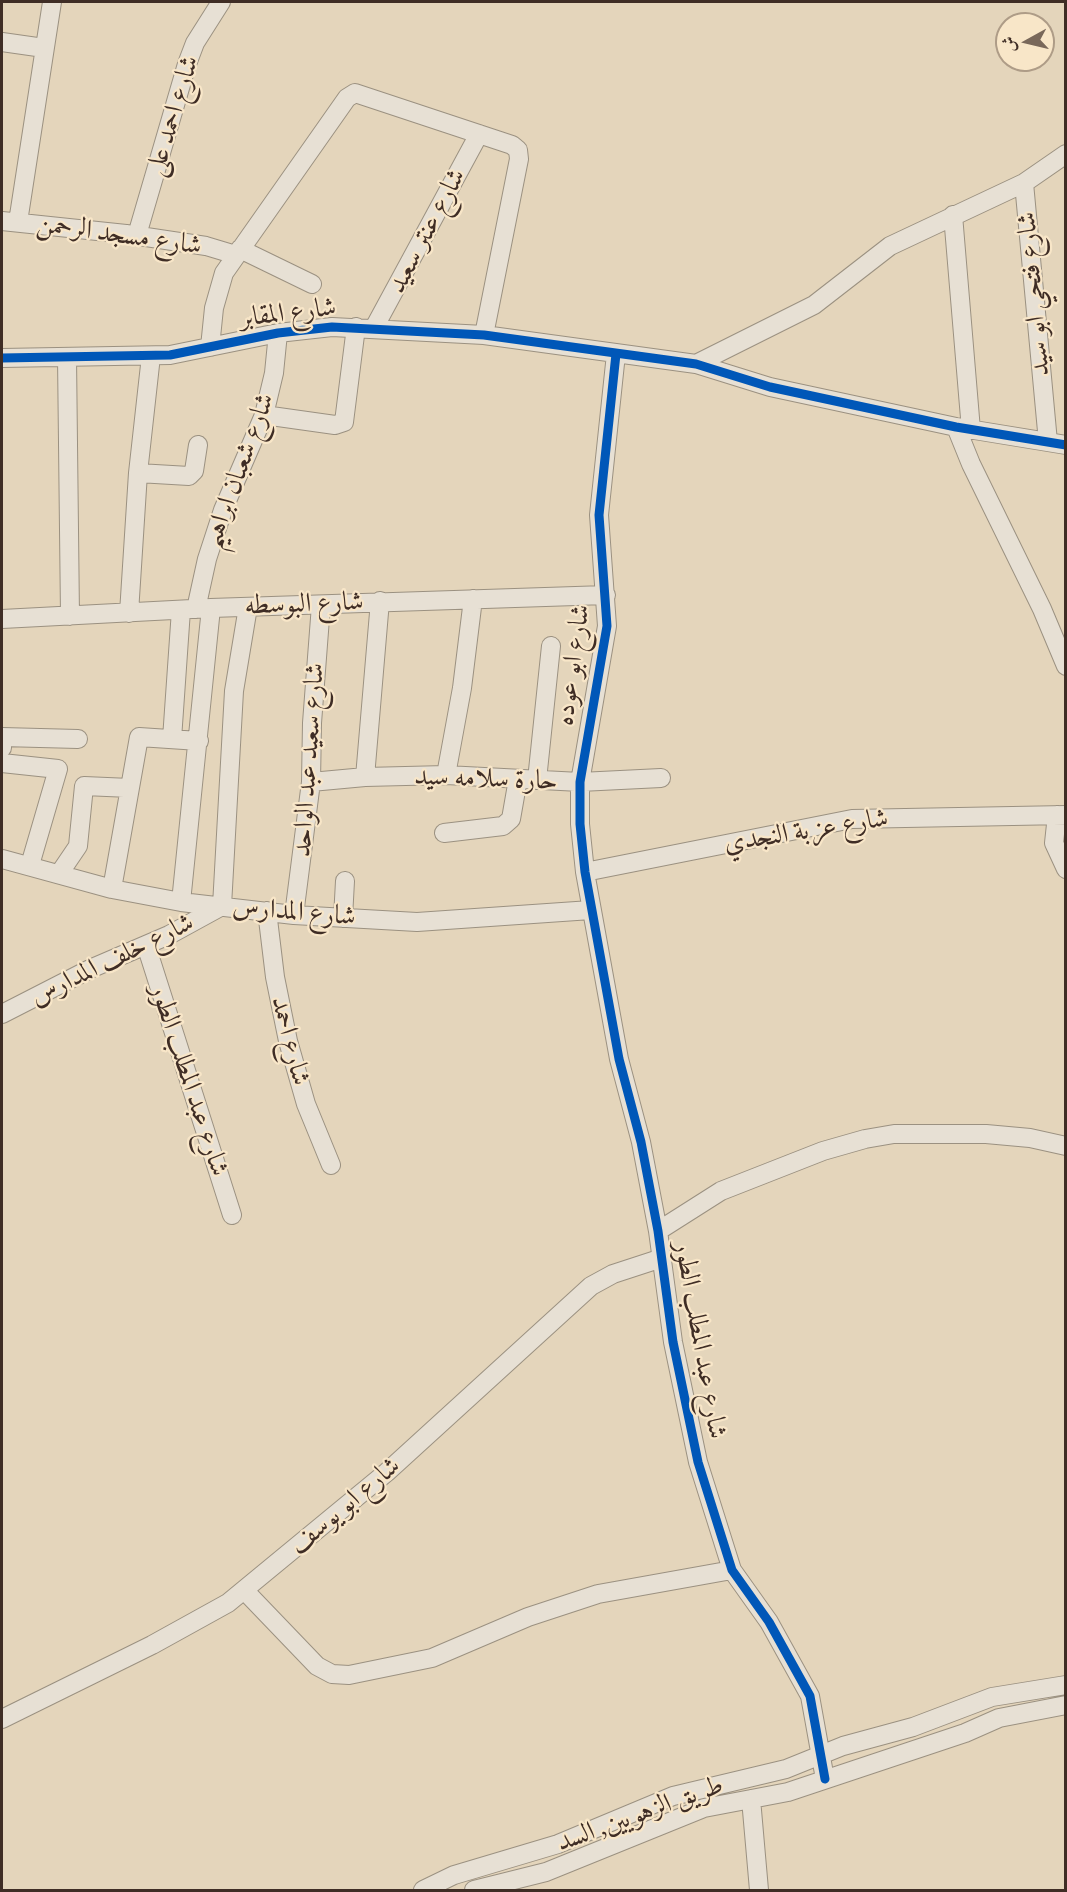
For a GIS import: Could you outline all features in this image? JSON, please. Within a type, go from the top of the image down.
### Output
[{"type":"street","points":[[10,221],[52,2]]},
{"type":"street","name":"شارع احمد على","points":[[137,235],[187,64],[195,43],[222,2]]},
{"type":"street","points":[[2,42],[44,48]]},
{"type":"street","points":[[210,347],[218,290],[238,252],[351,94],[361,93],[512,145],[519,154],[484,335]]},
{"type":"street","name":"شارع عنتر سعيد","points":[[365,328],[479,134]]},
{"type":"street","points":[[696,364],[814,305],[874,255],[953,215],[1024,183],[1065,154]]},
{"type":"street","name":"شارع فتحي ابو سيد","points":[[1024,183],[1057,443]]},
{"type":"street","points":[[953,215],[963,428],[971,464],[1032,587],[1065,666]]},
{"type":"street","name":"شارع مسجد الرحمن","points":[[10,221],[137,235],[238,252]]},
{"type":"street","points":[[238,252],[312,284]]},
{"type":"street","points":[[264,415],[335,425],[344,422],[365,328]]},
{"type":"street","name":"شارع المقابر","points":[[2,358],[151,356],[301,329],[365,328],[484,335],[696,364],[770,387],[963,428],[1057,443]]},
{"type":"street","name":"شارع شعبان ابراهيم","points":[[196,609],[207,558],[223,510],[264,415],[274,373],[278,333]]},
{"type":"street","name":"شارع ابو عوده","points":[[591,910],[579,824],[580,782],[607,626],[606,595],[601,569],[599,515],[616,354]]},
{"type":"street","points":[[129,613],[138,473],[151,356]]},
{"type":"street","points":[[67,357],[70,616]]},
{"type":"street","points":[[138,473],[189,476],[194,471],[198,446]]},
{"type":"street","name":"شارع البوسطه","points":[[2,619],[380,601],[606,595]]},
{"type":"street","points":[[446,776],[462,688],[473,598]]},
{"type":"street","points":[[365,777],[380,601]]},
{"type":"street","name":"شارع سعيد عبد الواحد","points":[[294,915],[311,782],[313,711],[321,605]]},
{"type":"street","points":[[222,906],[234,691],[248,607]]},
{"type":"street","points":[[172,739],[176,684],[196,609]]},
{"type":"street","points":[[181,902],[199,741],[202,687],[196,609]]},
{"type":"street","points":[[537,780],[551,646]]},
{"type":"street","points":[[176,684],[234,691]]},
{"type":"street","points":[[2,748],[2,737],[78,738]]},
{"type":"street","points":[[112,889],[139,737],[199,741]]},
{"type":"street","points":[[2,764],[58,769],[30,865]]},
{"type":"street","name":"حارة سلامه سيد","points":[[311,782],[365,777],[446,776],[580,782],[661,778]]},
{"type":"street","points":[[444,833],[503,826],[511,819],[518,778]]},
{"type":"street","points":[[59,874],[78,846],[84,786],[130,788]]},
{"type":"street","points":[[1061,815],[1054,843],[1065,869]]},
{"type":"street","name":"شارع عزبة النجدي","points":[[585,872],[852,819],[1061,815]]},
{"type":"street","name":"شارع المدارس","points":[[2,859],[112,889],[181,902],[294,915],[417,922],[591,910]]},
{"type":"street","points":[[343,918],[345,881]]},
{"type":"street","name":"شارع خلف المدارس","points":[[2,1014],[222,906]]},
{"type":"street","name":"شارع عبد المطلب الطور","points":[[591,910],[619,1059],[642,1142],[674,1342],[698,1462],[732,1570],[769,1622],[801,1676],[816,1716],[825,1779]]},
{"type":"street","name":"شارع احمد","points":[[267,911],[275,977],[288,1041],[306,1104],[331,1165]]},
{"type":"street","name":"شارع عبد المطلب الطور","points":[[146,945],[232,1215]]},
{"type":"street","points":[[658,1231],[721,1191],[823,1151],[866,1139],[916,1133],[986,1134],[1030,1138],[1065,1146]]},
{"type":"street","name":"شارع ابو يوسف","points":[[2,1719],[152,1645],[206,1616],[245,1591],[387,1472],[585,1292],[613,1274],[662,1258]]},
{"type":"street","points":[[245,1591],[316,1665],[332,1674],[349,1675],[432,1658],[528,1617],[598,1594],[732,1570]]},
{"type":"street","name":"طريق الزهويين, السد","points":[[423,1890],[454,1875],[558,1844],[674,1796],[786,1769],[843,1746],[912,1727],[992,1697],[1065,1685]]},
{"type":"street","name":"طريق الزهويين, السد","points":[[474,1890],[546,1872],[704,1808],[788,1792],[957,1736],[999,1719],[1065,1705]]},
{"type":"street","points":[[751,1799],[759,1890]]},
{"type":"cycle path","points":[[2,358],[170,355],[278,333],[332,327],[484,335],[696,364],[770,387],[956,427],[1066,445]]},
{"type":"cycle path","points":[[616,354],[599,515],[607,626],[580,782],[580,824],[585,872],[619,1059],[641,1142],[658,1231],[673,1342],[698,1462],[732,1570],[769,1622],[810,1696],[825,1779]]}]
